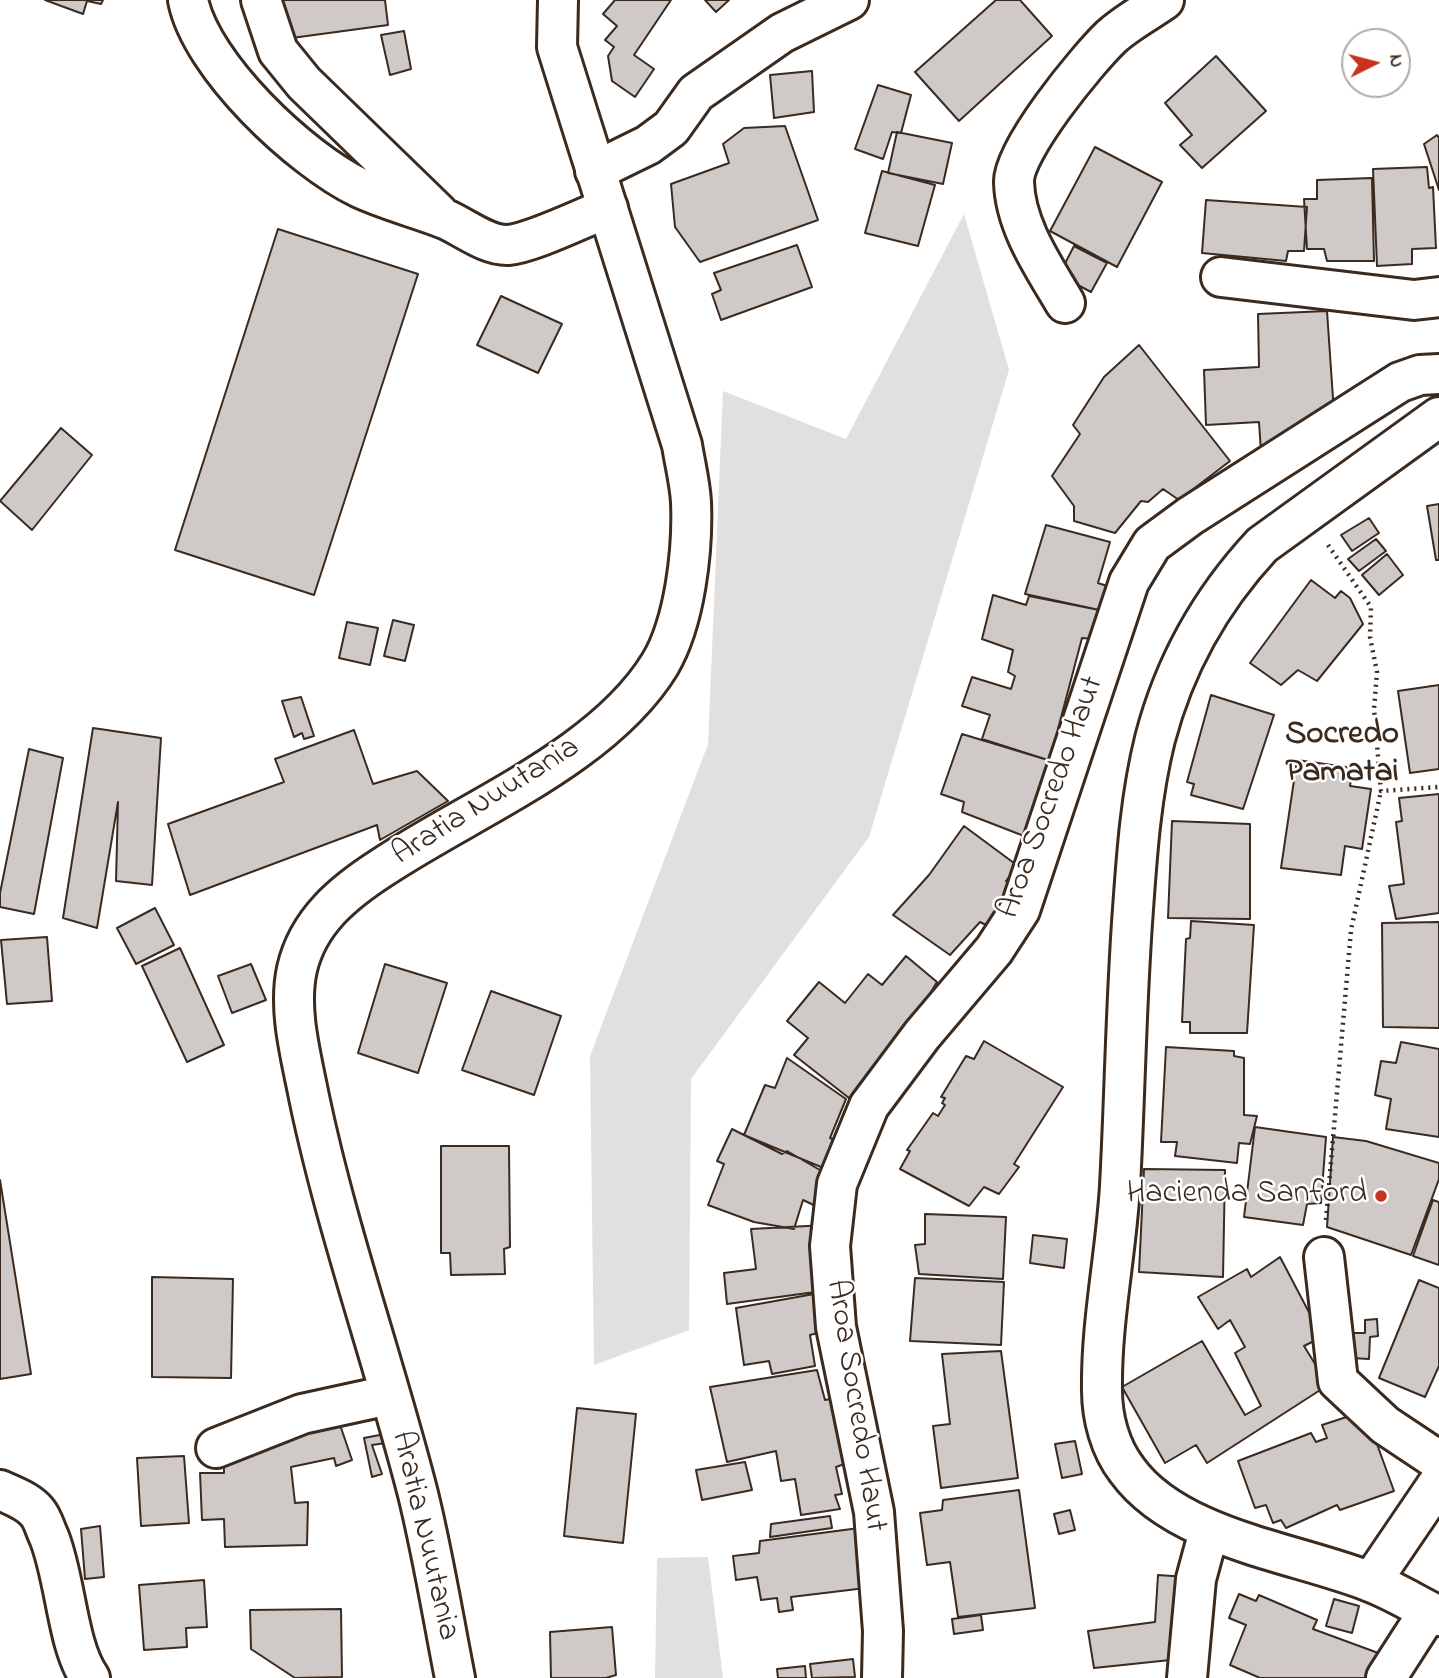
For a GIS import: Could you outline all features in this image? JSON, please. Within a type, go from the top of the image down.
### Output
[{"type":"street","points":[[188,0],[192,20],[220,62],[258,110],[303,151],[357,187],[506,245],[534,239],[608,208]]},
{"type":"street","points":[[261,0],[278,51],[304,83],[444,219]]},
{"type":"street","name":"Aratia Nuutania","points":[[455,1678],[418,1492],[316,1131],[294,1008],[297,968],[307,940],[328,909],[402,855],[591,739],[623,711],[661,663],[680,616],[687,570],[691,503],[682,445],[557,47],[558,0]]},
{"type":"street","points":[[595,171],[649,145],[670,128],[696,93],[782,33],[849,0]]},
{"type":"street","points":[[1065,303],[1037,255],[1017,208],[1013,178],[1043,121],[1072,83],[1112,36],[1164,0]]},
{"type":"street","points":[[1221,277],[1414,300],[1439,298]]},
{"type":"street","name":"Aroa Socredo Haut","points":[[882,1678],[883,1632],[874,1512],[836,1327],[830,1247],[837,1184],[869,1106],[922,1035],[994,950],[1020,910],[1129,582],[1152,544],[1237,483],[1400,382],[1420,375],[1439,374]]},
{"type":"street","points":[[1386,1678],[1434,1614],[1371,1581],[1209,1531],[1172,1512],[1143,1491],[1125,1468],[1108,1437],[1101,1391],[1119,1187],[1124,1053],[1143,800],[1155,738],[1175,679],[1198,627],[1246,562],[1262,545],[1439,417]]},
{"type":"street","points":[[1324,1257],[1338,1381],[1385,1425],[1439,1461]]},
{"type":"street","name":"Aratia Nuutania","points":[[216,1448],[302,1414],[389,1395]]},
{"type":"street","points":[[1371,1581],[1439,1482]]},
{"type":"street","points":[[0,1490],[22,1499],[38,1513],[58,1564],[79,1662],[90,1678]]},
{"type":"street","points":[[1187,1678],[1196,1579],[1209,1531]]},
{"type":"path","points":[[1306,513],[1371,607],[1370,636],[1377,672],[1374,709],[1381,791],[1351,930],[1324,1257]]},
{"type":"path","points":[[1381,791],[1439,787]]},
{"type":"shaded area","points":[[964,214],[1009,370],[869,837],[691,1079],[689,1330],[594,1365],[590,1056],[708,744],[723,391],[846,439]]},
{"type":"shaded area","points":[[708,1557],[723,1678],[655,1678],[657,1558]]},
{"type":"building","points":[[45,0],[103,0],[101,4],[87,1],[83,14]]},
{"type":"building","points":[[272,0],[385,0],[388,25],[277,40]]},
{"type":"building","points":[[615,0],[671,0],[634,55],[654,69],[635,97],[612,81],[608,56],[614,47],[605,40],[617,26],[603,14]]},
{"type":"building","points":[[705,0],[729,0],[716,12]]},
{"type":"building","points":[[996,0],[1020,0],[1052,36],[959,121],[915,72]]},
{"type":"building","points":[[404,31],[411,69],[390,75],[381,35]]},
{"type":"building","points":[[1216,56],[1266,111],[1202,168],[1180,145],[1192,135],[1165,103]]},
{"type":"building","points":[[812,71],[814,112],[774,118],[770,75]]},
{"type":"building","points":[[878,85],[911,95],[901,133],[892,132],[883,159],[855,149]]},
{"type":"building","points":[[785,126],[818,220],[700,262],[675,227],[671,184],[729,163],[723,144],[744,128]]},
{"type":"building","points":[[897,132],[952,143],[943,184],[888,173]]},
{"type":"building","points":[[1437,135],[1439,138],[1439,190],[1424,144]]},
{"type":"building","points":[[1095,147],[1162,182],[1117,267],[1050,231]]},
{"type":"building","points":[[1427,167],[1429,188],[1433,187],[1436,248],[1412,249],[1412,264],[1377,266],[1373,169]]},
{"type":"building","points":[[882,171],[935,185],[918,246],[865,233]]},
{"type":"building","points":[[1372,178],[1374,261],[1327,261],[1324,249],[1307,249],[1304,199],[1317,199],[1317,180]]},
{"type":"building","points":[[1206,200],[1307,207],[1304,251],[1288,251],[1286,261],[1202,253]]},
{"type":"building","points":[[278,229],[418,274],[314,595],[175,550]]},
{"type":"building","points":[[797,245],[812,287],[721,320],[712,294],[721,290],[714,273]]},
{"type":"building","points":[[1074,246],[1107,263],[1091,292],[1059,275]]},
{"type":"building","points":[[501,296],[562,324],[538,373],[477,345]]},
{"type":"building","points":[[1327,311],[1334,413],[1261,452],[1259,422],[1206,425],[1204,370],[1259,367],[1258,314]]},
{"type":"building","points":[[1139,345],[1230,461],[1179,500],[1163,489],[1148,502],[1141,501],[1115,533],[1074,521],[1074,506],[1052,476],[1080,434],[1073,425],[1104,377]]},
{"type":"building","points":[[61,428],[92,455],[32,530],[0,501]]},
{"type":"building","points":[[1439,504],[1439,560],[1436,560],[1427,506]]},
{"type":"building","points":[[1369,518],[1379,533],[1352,551],[1341,535]]},
{"type":"building","points":[[1046,525],[1110,542],[1098,583],[1110,587],[1104,611],[1025,594]]},
{"type":"building","points":[[1376,539],[1386,551],[1359,571],[1348,559]]},
{"type":"building","points":[[1387,554],[1403,575],[1379,595],[1362,575]]},
{"type":"building","points":[[1311,580],[1335,598],[1341,591],[1350,598],[1363,624],[1317,681],[1298,670],[1281,685],[1250,663]]},
{"type":"building","points":[[993,595],[1026,605],[1029,596],[1104,611],[1095,639],[1082,638],[1058,729],[1066,733],[1051,761],[982,739],[990,715],[962,706],[972,677],[1011,689],[1015,676],[1008,672],[1013,650],[982,639]]},
{"type":"building","points":[[393,620],[414,625],[405,661],[384,656]]},
{"type":"building","points":[[347,622],[378,628],[370,665],[339,658]]},
{"type":"building","points":[[1439,685],[1439,769],[1410,773],[1398,691]]},
{"type":"building","points":[[1211,695],[1274,715],[1243,809],[1191,795],[1194,784],[1187,782]]},
{"type":"building","points":[[301,697],[314,736],[304,739],[302,733],[294,737],[282,701]]},
{"type":"building","points":[[93,728],[161,738],[152,885],[116,881],[118,802],[97,928],[63,918]]},
{"type":"building","points":[[354,730],[373,784],[417,771],[448,801],[380,840],[377,825],[190,895],[168,824],[284,782],[275,759]]},
{"type":"building","points":[[962,734],[1051,761],[1024,836],[962,812],[964,802],[941,794]]},
{"type":"building","points":[[29,749],[63,758],[34,914],[0,907],[0,893]]},
{"type":"building","points":[[1297,760],[1353,768],[1350,786],[1371,789],[1362,849],[1345,846],[1341,875],[1281,868]]},
{"type":"building","points":[[1439,794],[1439,913],[1396,919],[1389,886],[1404,884],[1396,822],[1402,821],[1399,798]]},
{"type":"building","points":[[1172,821],[1250,824],[1250,919],[1168,918]]},
{"type":"building","points":[[964,826],[1018,866],[1006,881],[1015,888],[986,925],[980,922],[950,955],[893,915],[929,875]]},
{"type":"building","points":[[155,908],[174,945],[136,964],[117,928]]},
{"type":"building","points":[[1191,921],[1254,925],[1247,1033],[1190,1033],[1190,1022],[1182,1022],[1186,939],[1190,938]]},
{"type":"building","points":[[1439,922],[1439,1028],[1383,1027],[1382,923]]},
{"type":"building","points":[[47,937],[52,1001],[7,1004],[1,940]]},
{"type":"building","points":[[180,948],[224,1045],[187,1062],[142,966]]},
{"type":"building","points":[[906,956],[937,982],[886,1067],[877,1061],[849,1098],[794,1055],[808,1038],[787,1021],[819,982],[845,1003],[868,974],[882,985]]},
{"type":"building","points":[[251,964],[266,1000],[232,1013],[218,976]]},
{"type":"building","points":[[385,964],[447,983],[418,1073],[358,1053]]},
{"type":"building","points":[[491,991],[561,1016],[534,1095],[462,1070]]},
{"type":"building","points":[[984,1041],[1063,1087],[1014,1164],[1019,1167],[999,1194],[984,1187],[969,1206],[900,1169],[910,1151],[907,1150],[933,1113],[938,1116],[945,1105],[942,1103],[945,1098],[941,1097],[966,1056],[974,1059]]},
{"type":"building","points":[[1401,1042],[1439,1049],[1439,1137],[1386,1129],[1391,1099],[1375,1095],[1381,1061],[1396,1063]]},
{"type":"building","points":[[1166,1047],[1234,1051],[1234,1056],[1244,1058],[1244,1115],[1257,1116],[1250,1144],[1239,1143],[1237,1163],[1175,1156],[1177,1142],[1161,1142]]},
{"type":"building","points":[[787,1058],[846,1099],[830,1138],[845,1144],[833,1172],[744,1135],[765,1085],[775,1088]]},
{"type":"building","points":[[1255,1127],[1326,1137],[1321,1203],[1307,1204],[1303,1225],[1244,1217]]},
{"type":"building","points":[[732,1129],[782,1154],[787,1151],[832,1177],[820,1208],[803,1200],[794,1229],[754,1222],[708,1205],[724,1164],[717,1161]]},
{"type":"building","name":"Hacienda Sanford","points":[[1333,1137],[1366,1141],[1439,1163],[1439,1179],[1411,1255],[1327,1227]]},
{"type":"building","points":[[441,1146],[509,1146],[510,1247],[504,1249],[505,1274],[451,1275],[450,1253],[441,1253]]},
{"type":"building","points":[[1144,1169],[1225,1170],[1223,1277],[1139,1272]]},
{"type":"building","points":[[0,1180],[31,1374],[0,1379]]},
{"type":"building","points":[[1433,1200],[1439,1202],[1439,1265],[1413,1256]]},
{"type":"building","points":[[925,1214],[1006,1217],[1003,1279],[919,1274],[915,1245],[925,1244]]},
{"type":"building","points":[[826,1225],[830,1290],[727,1304],[724,1273],[756,1269],[751,1229]]},
{"type":"building","points":[[1033,1235],[1067,1239],[1064,1268],[1030,1263]]},
{"type":"building","points":[[1280,1257],[1322,1337],[1304,1346],[1328,1385],[1207,1463],[1196,1445],[1165,1463],[1122,1387],[1202,1341],[1245,1415],[1261,1406],[1235,1353],[1245,1347],[1230,1320],[1218,1329],[1198,1297],[1247,1269],[1251,1277]]},
{"type":"building","points":[[152,1277],[233,1279],[231,1378],[152,1377]]},
{"type":"building","points":[[915,1278],[1004,1282],[1001,1345],[910,1341]]},
{"type":"building","points":[[1419,1280],[1439,1288],[1439,1366],[1425,1397],[1379,1378]]},
{"type":"building","points":[[814,1294],[821,1332],[810,1335],[815,1366],[772,1374],[769,1361],[744,1365],[736,1308]]},
{"type":"building","points":[[1377,1319],[1378,1336],[1370,1337],[1369,1359],[1351,1358],[1351,1333],[1365,1333],[1365,1320]]},
{"type":"building","points":[[1001,1351],[1018,1478],[941,1488],[933,1426],[950,1424],[942,1354]]},
{"type":"building","points":[[817,1370],[825,1400],[840,1397],[850,1462],[836,1467],[842,1494],[835,1495],[840,1509],[801,1515],[795,1479],[781,1481],[776,1451],[727,1462],[710,1387]]},
{"type":"building","points":[[577,1408],[636,1414],[623,1543],[564,1536]]},
{"type":"building","points":[[1365,1411],[1394,1491],[1340,1510],[1337,1505],[1286,1528],[1281,1520],[1273,1523],[1266,1505],[1255,1508],[1238,1461],[1311,1433],[1316,1442],[1327,1438],[1322,1425]]},
{"type":"building","points":[[337,1416],[352,1460],[336,1466],[334,1458],[291,1467],[295,1503],[308,1502],[307,1545],[225,1547],[224,1519],[202,1520],[200,1473],[224,1473],[224,1454],[287,1441],[284,1431]]},
{"type":"building","points":[[385,1434],[386,1443],[372,1445],[382,1474],[372,1477],[364,1438]]},
{"type":"building","points":[[1075,1441],[1082,1474],[1062,1478],[1055,1444]]},
{"type":"building","points":[[184,1456],[189,1523],[141,1526],[137,1458]]},
{"type":"building","points":[[745,1462],[752,1490],[702,1500],[696,1470]]},
{"type":"building","points":[[1019,1490],[1035,1608],[958,1617],[950,1562],[927,1565],[920,1513],[942,1510],[943,1500]]},
{"type":"building","points":[[1070,1510],[1075,1530],[1059,1534],[1054,1514]]},
{"type":"building","points":[[830,1516],[832,1528],[770,1537],[771,1524]]},
{"type":"building","points":[[100,1526],[104,1577],[85,1579],[81,1529]]},
{"type":"building","points":[[867,1527],[874,1587],[791,1597],[793,1610],[779,1612],[777,1598],[761,1600],[757,1577],[736,1580],[733,1556],[759,1553],[760,1541]]},
{"type":"building","points":[[1158,1575],[1187,1577],[1180,1659],[1094,1668],[1088,1631],[1155,1622]]},
{"type":"building","points":[[204,1580],[207,1627],[186,1628],[187,1647],[144,1650],[139,1585]]},
{"type":"building","points":[[1239,1594],[1256,1601],[1259,1595],[1317,1620],[1313,1629],[1381,1654],[1371,1678],[1260,1678],[1230,1665],[1246,1625],[1229,1618]]},
{"type":"building","points":[[1334,1599],[1359,1606],[1352,1633],[1326,1626]]},
{"type":"building","points":[[341,1609],[342,1677],[295,1678],[251,1649],[250,1610]]},
{"type":"building","points":[[981,1615],[983,1630],[954,1634],[952,1619]]},
{"type":"building","points":[[612,1627],[616,1675],[606,1678],[551,1678],[550,1632]]},
{"type":"building","points":[[853,1659],[855,1677],[812,1678],[810,1664]]},
{"type":"building","points":[[805,1666],[806,1678],[778,1678],[777,1669]]},
{"type":"place","name":"Hacienda Sanford","points":[[1381,1196]]},
{"type":"district","name":"Socredo Pamatai","points":[[1342,756]]}]
